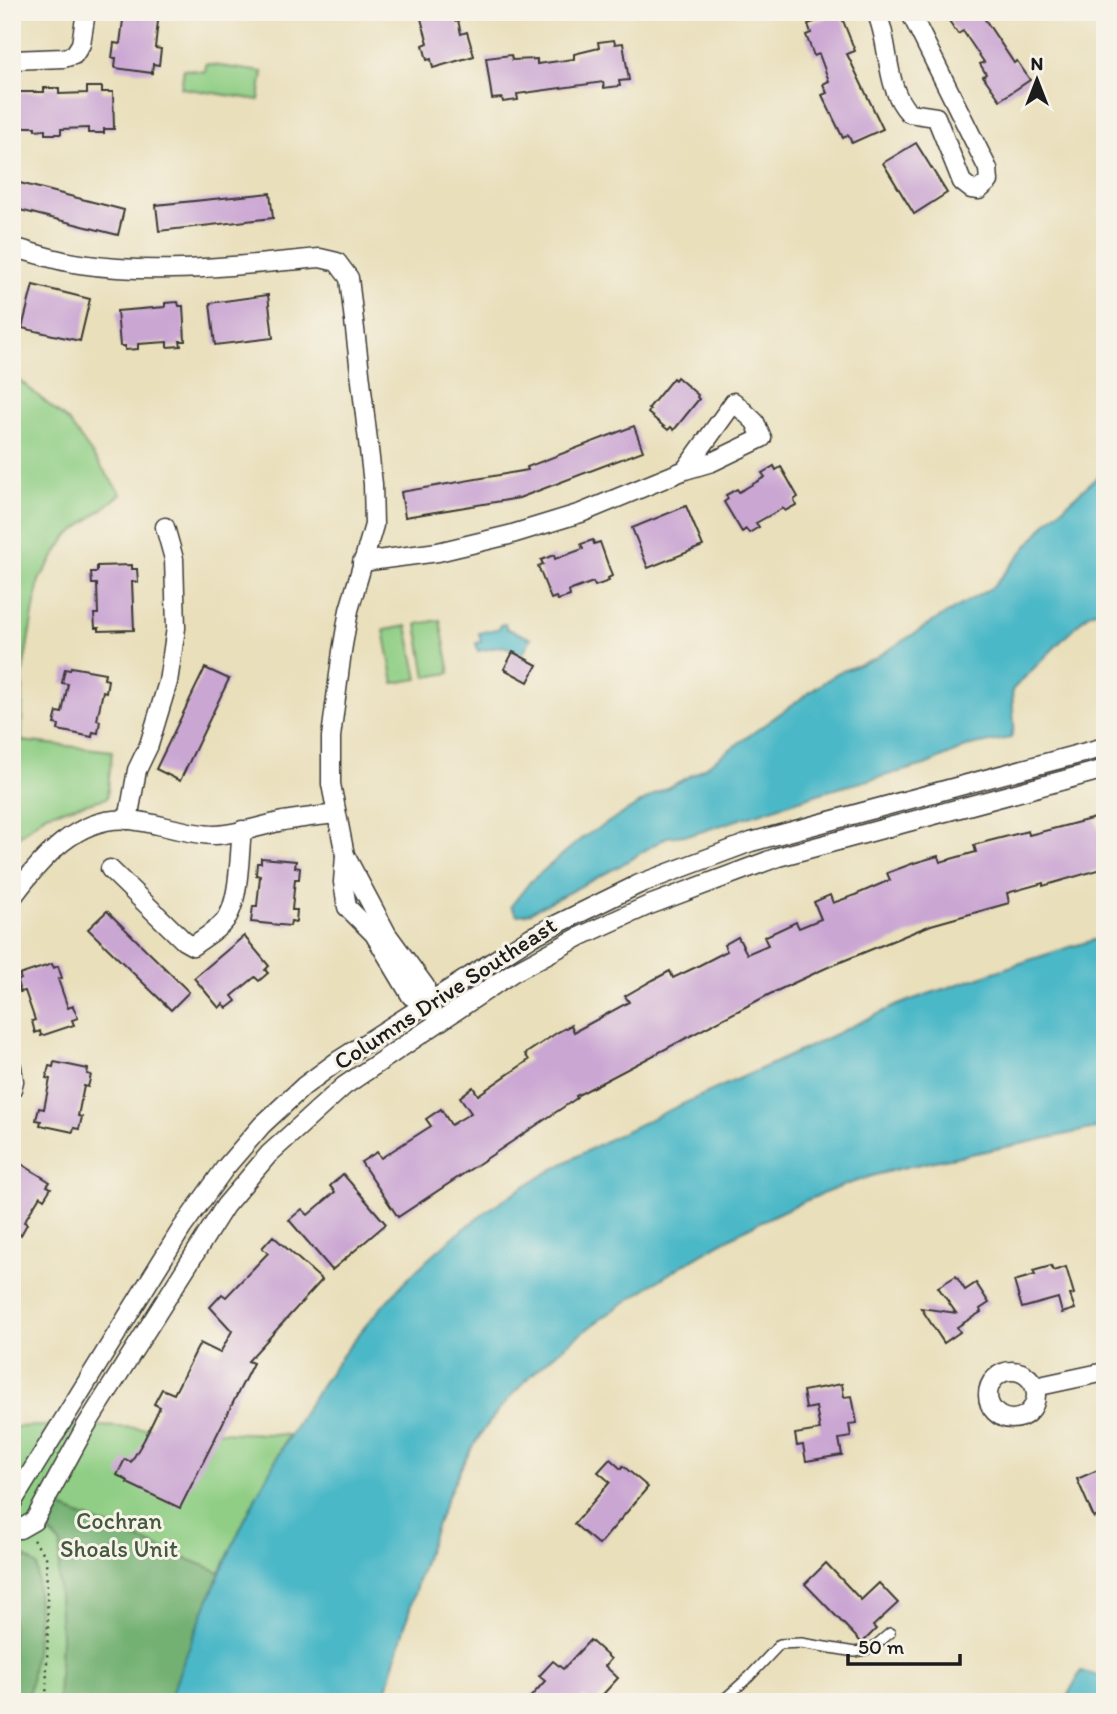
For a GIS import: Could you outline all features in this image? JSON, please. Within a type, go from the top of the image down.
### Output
[{"type":"street","points":[[12,60],[64,58],[74,55],[81,44],[86,12]]},
{"type":"street","points":[[876,12],[884,28],[897,96],[909,113],[936,117],[962,182],[971,190],[979,190],[989,181],[988,169],[910,12]]},
{"type":"street","points":[[12,247],[78,264],[145,270],[205,268],[320,258],[337,262],[349,278],[373,484],[374,526],[349,610],[331,737],[331,784],[345,855],[342,882],[345,902],[382,937],[411,996],[427,1004],[438,1021]]},
{"type":"street","points":[[362,562],[438,552],[509,536],[581,513],[685,470]]},
{"type":"street","points":[[128,820],[137,770],[149,744],[168,682],[176,628],[174,559],[164,527]]},
{"type":"street","name":"Columns Drive Southeast","points":[[12,1503],[182,1228],[225,1168],[262,1125],[304,1086],[339,1060],[531,937],[639,884],[751,842],[1105,747]]},
{"type":"street","name":"Columns Drive Southeast","points":[[16,1529],[34,1521],[86,1426],[184,1268],[244,1182],[269,1154],[321,1105],[370,1068],[438,1021],[544,955],[698,885],[778,856],[1105,769]]},
{"type":"street","points":[[12,898],[34,868],[58,845],[99,822],[128,820],[215,835],[336,814]]},
{"type":"street","points":[[110,869],[184,941],[193,946],[224,922],[230,909],[235,892],[242,830]]},
{"type":"street","points":[[12,1067],[12,1090]]},
{"type":"street","points":[[1034,1387],[1105,1371]]},
{"type":"lane","points":[[957,787],[963,807]]},
{"type":"lane","points":[[690,864],[698,885]]},
{"type":"lane","points":[[225,1168],[244,1182]]},
{"type":"lane","points":[[721,1702],[750,1676],[780,1643],[801,1643],[855,1652],[876,1645],[890,1633]]},
{"type":"path","points":[[16,1529],[41,1547],[46,1556],[46,1702]]},
{"type":"green space","points":[[206,64],[263,72],[259,100],[181,88],[184,69],[205,72]]},
{"type":"green space","points":[[12,374],[68,421],[121,494],[66,538],[39,580],[23,671],[22,741],[112,751],[107,798],[46,814],[12,842]]},
{"type":"green space","points":[[440,620],[450,673],[426,677],[417,624]]},
{"type":"green space","points":[[407,626],[418,679],[394,683],[384,630]]},
{"type":"green space","name":"Cochran Shoals Unit","points":[[77,1425],[288,1435],[220,1572],[168,1702],[12,1702],[12,1427]]},
{"type":"green space","points":[[59,1507],[220,1572],[168,1702],[58,1702],[61,1638],[58,1576],[61,1545],[42,1525]]},
{"type":"green space","points":[[12,1546],[37,1566],[38,1630],[28,1702],[12,1702]]},
{"type":"water","points":[[1105,470],[1105,607],[1088,614],[1012,690],[1014,727],[1011,738],[966,747],[925,765],[824,792],[694,834],[667,837],[618,867],[527,914],[517,915],[511,906],[530,882],[582,838],[698,772],[837,673],[874,659],[994,586],[1048,521]]},
{"type":"water","points":[[505,624],[507,629],[531,638],[523,654],[503,646],[478,651],[476,643],[481,642],[479,633],[500,628],[500,625]]},
{"type":"water","points":[[1105,937],[1105,1126],[926,1162],[872,1176],[814,1197],[703,1253],[575,1338],[529,1377],[508,1399],[472,1448],[443,1507],[383,1702],[168,1702],[226,1560],[259,1490],[297,1423],[339,1360],[387,1300],[442,1247],[534,1180],[664,1112],[907,1001]]},
{"type":"water","points":[[1081,1671],[1105,1678],[1105,1702],[1064,1702]]},
{"type":"building","points":[[124,12],[159,12],[155,48],[161,49],[159,65],[153,64],[152,73],[115,68],[116,58],[112,58],[114,43],[120,44]]},
{"type":"building","points":[[419,12],[452,12],[455,21],[458,20],[461,34],[467,32],[474,56],[433,68],[431,59],[427,60],[423,45],[428,43]]},
{"type":"building","points":[[943,12],[980,12],[1014,63],[1017,61],[1030,80],[1000,100],[983,76],[986,74],[980,64],[984,62],[963,31],[958,34]]},
{"type":"building","points":[[840,13],[855,51],[847,54],[883,129],[852,143],[848,135],[843,138],[822,95],[827,93],[823,84],[829,81],[819,54],[814,56],[806,35],[811,33],[808,24]]},
{"type":"building","points":[[614,40],[615,44],[623,43],[629,80],[619,81],[620,86],[604,88],[603,82],[517,94],[518,100],[503,102],[502,98],[492,99],[486,58],[511,55],[512,60],[537,59],[537,64],[574,59],[574,54],[599,48],[598,42]]},
{"type":"building","points":[[87,87],[102,87],[102,92],[113,92],[114,129],[104,129],[104,133],[88,133],[88,128],[61,129],[61,134],[45,134],[45,129],[12,127],[12,92],[44,92],[44,88],[59,88],[59,94],[87,93]]},
{"type":"building","points":[[916,143],[947,193],[914,214],[883,163]]},
{"type":"building","points":[[12,181],[124,210],[118,235],[12,208]]},
{"type":"building","points":[[270,193],[273,218],[159,231],[156,205]]},
{"type":"building","points":[[33,285],[90,299],[80,341],[22,328]]},
{"type":"building","points":[[268,295],[273,338],[215,345],[210,303]]},
{"type":"building","points":[[178,302],[179,306],[183,306],[185,341],[180,341],[181,346],[167,347],[167,342],[138,344],[138,349],[125,350],[125,346],[120,346],[117,311],[165,307],[165,303]]},
{"type":"building","points":[[677,377],[698,395],[699,399],[674,430],[671,427],[668,430],[648,413],[648,409],[673,378],[675,380]]},
{"type":"building","points":[[634,426],[643,451],[519,498],[405,517],[401,492],[528,470],[527,467]]},
{"type":"building","points":[[774,466],[776,470],[781,467],[798,497],[794,500],[796,505],[785,511],[783,508],[756,523],[759,527],[749,533],[746,529],[742,532],[724,502],[728,499],[726,495],[737,489],[739,492],[765,477],[762,473]]},
{"type":"building","points":[[686,506],[703,546],[648,568],[632,528]]},
{"type":"building","points":[[593,540],[594,544],[600,542],[612,576],[608,578],[609,581],[595,586],[593,582],[569,591],[570,596],[551,599],[538,566],[543,564],[541,560],[554,555],[555,559],[583,549],[581,544]]},
{"type":"building","points":[[132,565],[132,569],[137,569],[138,582],[132,582],[134,630],[99,631],[99,628],[95,628],[94,614],[98,614],[97,584],[92,584],[91,572],[97,572],[97,566]]},
{"type":"building","points":[[513,652],[537,665],[528,682],[504,669]]},
{"type":"building","points":[[71,667],[105,673],[104,679],[108,680],[97,720],[100,721],[98,733],[93,732],[92,737],[58,730],[59,725],[54,724],[57,712],[62,713],[68,684],[62,683],[65,669],[70,670]]},
{"type":"building","points":[[205,668],[229,679],[180,781],[156,769]]},
{"type":"building","points":[[1095,818],[1102,840],[1105,839],[1105,868],[1043,886],[1043,883],[1007,893],[1009,903],[931,925],[770,994],[576,1096],[577,1098],[398,1217],[361,1162],[377,1152],[381,1158],[431,1126],[426,1119],[441,1109],[451,1125],[471,1113],[460,1097],[473,1087],[478,1095],[529,1060],[525,1054],[558,1032],[571,1025],[574,1032],[629,1002],[625,996],[670,971],[673,978],[727,951],[724,945],[738,937],[747,954],[768,945],[764,937],[796,922],[799,928],[821,919],[814,902],[830,895],[833,903],[890,880],[887,873],[914,863],[938,856],[940,862],[976,852],[974,845],[1028,831],[1029,835]]},
{"type":"building","points":[[261,858],[296,861],[295,867],[300,868],[299,879],[295,879],[292,910],[297,910],[296,922],[291,921],[290,926],[251,922],[253,906],[257,906],[260,876],[256,875],[257,863],[261,863]]},
{"type":"building","points":[[107,911],[189,992],[171,1010],[88,929]]},
{"type":"building","points":[[244,936],[269,966],[265,970],[268,973],[259,981],[255,977],[232,996],[236,1001],[227,1008],[223,1004],[219,1008],[194,978]]},
{"type":"building","points":[[52,964],[54,968],[58,966],[62,978],[58,979],[68,1008],[73,1006],[78,1018],[72,1020],[74,1025],[41,1036],[40,1031],[35,1033],[32,1021],[35,1020],[25,991],[20,992],[17,981],[21,979],[19,975]]},
{"type":"building","points":[[54,1062],[88,1069],[87,1074],[91,1075],[88,1087],[84,1086],[78,1116],[82,1117],[79,1129],[74,1128],[73,1132],[40,1125],[41,1121],[36,1120],[39,1108],[44,1109],[50,1079],[46,1078],[49,1066],[53,1067]]},
{"type":"building","points":[[20,1163],[50,1182],[47,1186],[51,1188],[44,1199],[40,1196],[24,1222],[27,1224],[21,1235],[17,1233],[12,1241],[12,1164],[17,1167]]},
{"type":"building","points":[[343,1174],[386,1224],[332,1270],[289,1220],[302,1209],[308,1215],[335,1192],[330,1186]]},
{"type":"building","points":[[273,1236],[322,1280],[248,1361],[253,1363],[180,1508],[127,1483],[128,1481],[117,1475],[125,1459],[131,1462],[144,1440],[160,1407],[154,1404],[162,1389],[174,1394],[200,1343],[220,1353],[232,1331],[210,1307],[222,1294],[226,1297],[268,1253],[262,1248]]},
{"type":"building","points":[[1051,1266],[1053,1271],[1066,1267],[1074,1294],[1070,1295],[1075,1309],[1062,1313],[1058,1298],[1022,1308],[1014,1281],[1035,1275],[1033,1271]]},
{"type":"building","points":[[956,1276],[965,1290],[976,1283],[989,1303],[980,1309],[981,1312],[957,1327],[960,1332],[944,1343],[921,1308],[956,1313],[938,1287]]},
{"type":"building","points":[[842,1384],[844,1397],[852,1396],[857,1423],[849,1424],[851,1437],[839,1439],[842,1455],[806,1461],[803,1445],[797,1446],[795,1434],[820,1430],[816,1407],[806,1409],[803,1391]]},
{"type":"building","points":[[610,1459],[648,1487],[599,1545],[574,1524],[610,1482],[598,1472]]},
{"type":"building","points":[[1105,1469],[1105,1513],[1094,1518],[1077,1479]]},
{"type":"building","points":[[826,1563],[861,1600],[879,1583],[898,1603],[873,1626],[876,1629],[862,1643],[805,1584]]},
{"type":"building","points":[[590,1640],[611,1659],[605,1666],[618,1678],[596,1702],[591,1702],[584,1696],[578,1702],[526,1702],[545,1681],[539,1676],[553,1661],[563,1669]]}]
